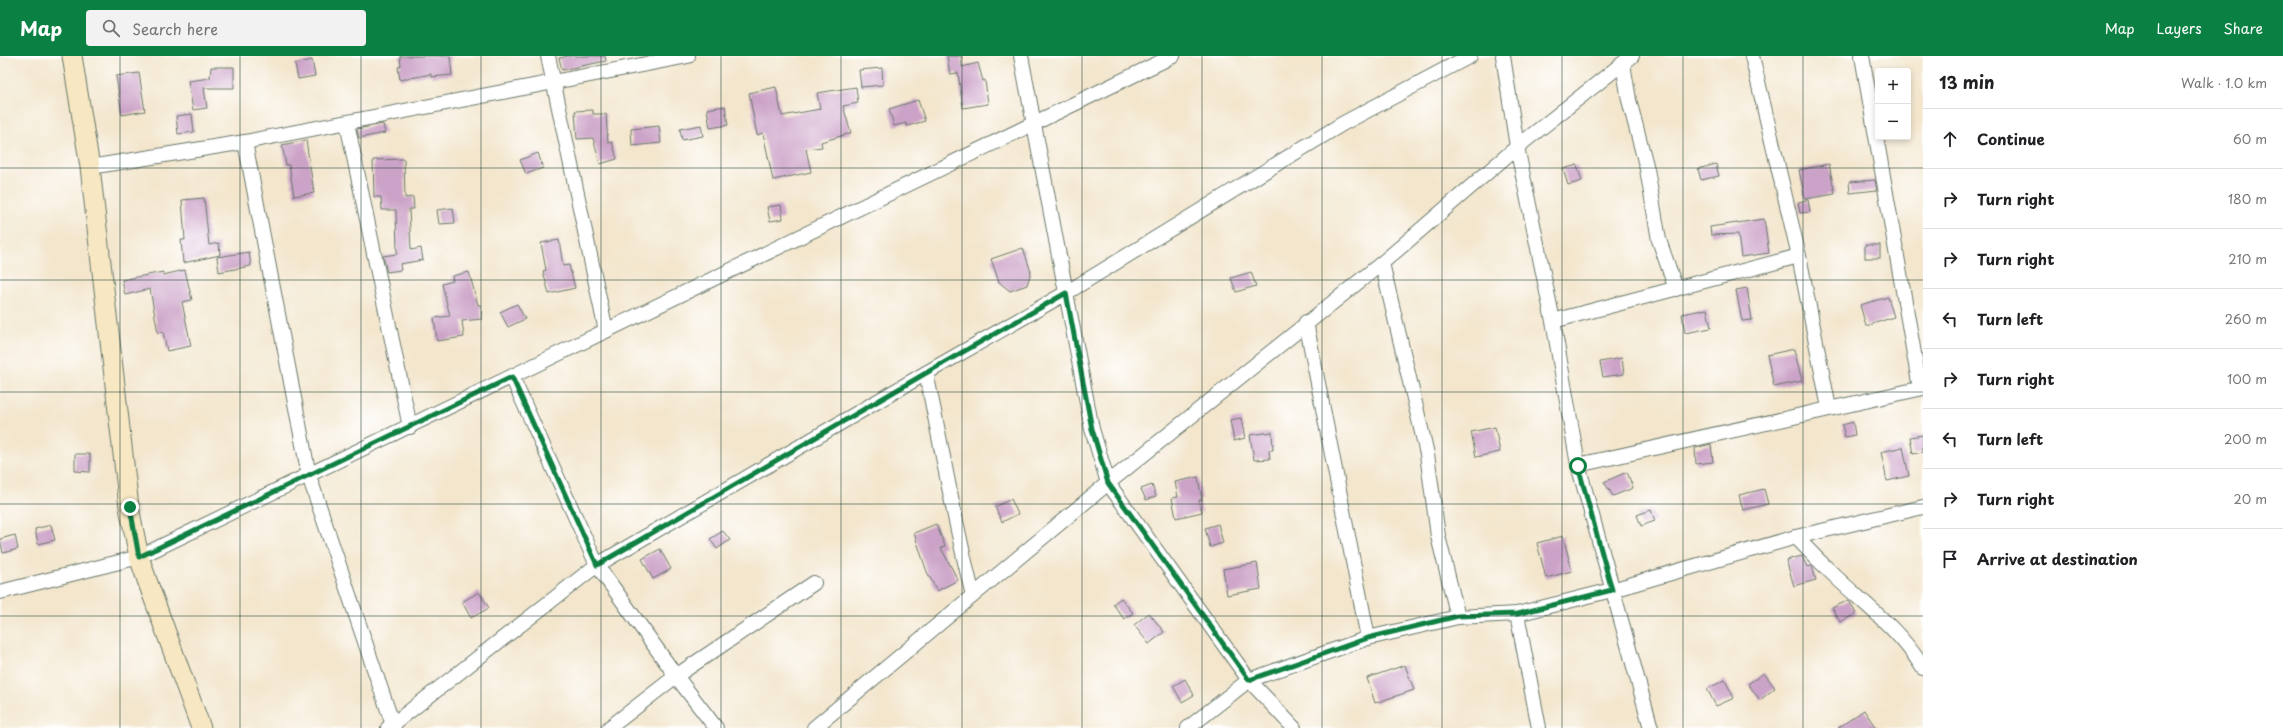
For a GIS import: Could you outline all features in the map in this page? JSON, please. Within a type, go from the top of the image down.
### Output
[{"type":"street","points":[[72,56],[90,167],[130,507],[139,557],[201,728]]},
{"type":"street","points":[[548,56],[606,331]]},
{"type":"street","points":[[90,167],[245,142],[688,56]]},
{"type":"street","points":[[1020,56],[1092,429],[1108,483],[1249,680],[1294,728]]},
{"type":"street","points":[[0,592],[139,557],[309,476],[1173,56]]},
{"type":"street","points":[[245,142],[309,476],[391,727],[597,565],[1066,293],[1342,124],[1470,56]]},
{"type":"street","points":[[1503,56],[1518,147],[1553,321],[1578,466],[1651,728]]},
{"type":"street","points":[[1752,56],[1799,256],[1829,408]]},
{"type":"street","points":[[1578,466],[1921,388],[1862,56]]},
{"type":"street","points":[[814,728],[1108,483],[1306,322],[1382,263],[1518,147],[1628,60]]},
{"type":"street","points":[[1628,60],[1629,100],[1647,169],[1659,240],[1676,289]]},
{"type":"street","points":[[347,123],[410,427]]},
{"type":"street","points":[[1553,321],[1799,256]]},
{"type":"street","points":[[1382,263],[1427,454],[1438,536],[1458,616]]},
{"type":"street","points":[[1306,322],[1368,638]]},
{"type":"street","points":[[926,373],[942,443],[957,530],[973,596]]},
{"type":"street","points":[[512,377],[597,565],[676,676],[716,728]]},
{"type":"street","points":[[1188,728],[1249,680],[1368,638],[1458,616],[1517,614],[1612,590],[1796,537],[1923,507]]},
{"type":"street","points":[[1796,537],[1837,578],[1890,626],[1909,646],[1923,668]]},
{"type":"street","points":[[609,728],[676,676],[814,583]]},
{"type":"street","points":[[1517,614],[1539,728]]},
{"type":"building","points":[[400,56],[450,56],[452,75],[431,77],[431,74],[400,80],[398,67],[401,66]]},
{"type":"building","points":[[568,56],[605,56],[606,61],[562,70],[559,58]]},
{"type":"building","points":[[947,56],[961,56],[962,67],[978,63],[983,81],[985,80],[988,104],[963,108],[958,73],[950,74]]},
{"type":"building","points":[[312,60],[315,76],[298,79],[295,64]]},
{"type":"building","points":[[211,67],[234,67],[234,88],[204,88],[207,108],[193,110],[188,81],[210,78]]},
{"type":"building","points":[[882,68],[883,85],[861,87],[859,70]]},
{"type":"building","points":[[139,73],[145,111],[122,115],[116,76]]},
{"type":"building","points":[[776,87],[782,116],[820,109],[817,93],[856,87],[858,103],[843,106],[851,133],[821,142],[822,147],[806,149],[811,172],[773,180],[763,133],[757,135],[749,93]]},
{"type":"building","points":[[918,100],[925,121],[907,126],[906,123],[894,126],[889,109]]},
{"type":"building","points":[[725,106],[728,125],[710,128],[707,109]]},
{"type":"building","points":[[593,110],[593,114],[606,114],[608,143],[612,142],[617,159],[600,164],[593,138],[577,139],[575,111]]},
{"type":"building","points":[[192,114],[194,132],[178,134],[176,116]]},
{"type":"building","points":[[383,124],[385,133],[359,138],[357,129]]},
{"type":"building","points":[[701,125],[703,136],[682,140],[680,129]]},
{"type":"building","points":[[659,126],[661,143],[632,146],[631,129]]},
{"type":"building","points":[[306,140],[314,193],[294,196],[289,165],[286,165],[282,145]]},
{"type":"building","points":[[538,153],[543,168],[526,174],[520,160]]},
{"type":"building","points":[[404,159],[405,198],[413,197],[414,209],[409,209],[411,250],[421,248],[423,260],[400,264],[401,270],[387,272],[383,256],[397,254],[396,210],[382,210],[381,197],[374,197],[373,160]]},
{"type":"building","points":[[1716,164],[1719,176],[1701,180],[1698,169]]},
{"type":"building","points":[[1829,164],[1835,194],[1805,199],[1799,170]]},
{"type":"building","points":[[1577,165],[1582,181],[1568,185],[1563,169]]},
{"type":"building","points":[[1875,180],[1877,190],[1850,193],[1849,182]]},
{"type":"building","points":[[204,198],[209,245],[219,243],[220,255],[183,263],[181,240],[185,240],[182,200]]},
{"type":"building","points":[[1808,200],[1810,212],[1800,213],[1798,202]]},
{"type":"building","points":[[781,205],[783,219],[770,221],[767,207]]},
{"type":"building","points":[[453,208],[455,223],[439,224],[437,210]]},
{"type":"building","points":[[1764,219],[1769,253],[1741,257],[1738,234],[1711,235],[1710,227]]},
{"type":"building","points":[[559,240],[563,266],[569,265],[575,288],[549,294],[543,271],[546,270],[541,243]]},
{"type":"building","points":[[1865,245],[1880,245],[1880,258],[1865,258]]},
{"type":"building","points":[[1023,248],[1031,272],[1027,285],[1010,291],[999,282],[991,259]]},
{"type":"building","points":[[249,252],[251,266],[219,272],[217,257]]},
{"type":"building","points":[[185,270],[192,300],[182,302],[191,346],[167,351],[163,332],[158,333],[150,289],[125,295],[122,280],[163,272],[163,275]]},
{"type":"building","points":[[469,272],[478,305],[481,305],[482,319],[462,321],[464,337],[437,341],[434,318],[450,316],[442,284],[453,281],[452,276]]},
{"type":"building","points":[[1251,272],[1256,286],[1236,292],[1231,278]]},
{"type":"building","points":[[1747,288],[1752,320],[1742,321],[1736,290]]},
{"type":"building","points":[[1888,297],[1894,317],[1866,326],[1860,305]]},
{"type":"building","points":[[517,304],[525,319],[508,327],[500,312]]},
{"type":"building","points":[[1707,309],[1711,328],[1685,333],[1682,314]]},
{"type":"building","points":[[1794,349],[1802,381],[1774,387],[1767,355]]},
{"type":"building","points":[[1622,358],[1624,374],[1603,377],[1600,362]]},
{"type":"building","points":[[1241,418],[1245,438],[1234,441],[1230,420]]},
{"type":"building","points":[[1853,422],[1855,435],[1845,437],[1842,425]]},
{"type":"building","points":[[1495,427],[1500,452],[1476,457],[1471,432]]},
{"type":"building","points":[[1272,432],[1273,450],[1269,450],[1270,459],[1254,460],[1250,435]]},
{"type":"building","points":[[1923,435],[1923,452],[1913,454],[1910,437]]},
{"type":"building","points":[[1711,444],[1713,462],[1696,464],[1695,448]]},
{"type":"building","points":[[1903,447],[1909,476],[1887,481],[1881,452]]},
{"type":"building","points":[[75,454],[90,454],[90,472],[75,471]]},
{"type":"building","points":[[1627,472],[1633,488],[1613,496],[1604,482]]},
{"type":"building","points":[[1198,477],[1202,500],[1199,500],[1202,512],[1176,518],[1172,498],[1178,497],[1175,482]]},
{"type":"building","points":[[1152,485],[1156,496],[1146,500],[1141,489]]},
{"type":"building","points":[[1764,489],[1768,504],[1743,510],[1739,495]]},
{"type":"building","points":[[1011,499],[1018,514],[1002,522],[995,507]]},
{"type":"building","points":[[1651,510],[1655,521],[1641,526],[1637,515]]},
{"type":"building","points":[[936,524],[945,546],[941,548],[958,580],[937,591],[927,572],[914,533]]},
{"type":"building","points":[[1218,524],[1223,543],[1210,547],[1205,528]]},
{"type":"building","points":[[51,525],[55,540],[38,544],[35,529]]},
{"type":"building","points":[[723,531],[730,540],[717,549],[710,539]]},
{"type":"building","points":[[15,535],[18,549],[3,553],[0,539]]},
{"type":"building","points":[[1563,536],[1572,571],[1546,578],[1537,543]]},
{"type":"building","points":[[660,549],[671,569],[653,579],[642,559]]},
{"type":"building","points":[[1802,556],[1807,567],[1812,566],[1816,580],[1794,586],[1786,560]]},
{"type":"building","points":[[1257,563],[1261,589],[1227,595],[1223,569]]},
{"type":"building","points":[[479,592],[489,608],[471,618],[462,602]]},
{"type":"building","points":[[1121,598],[1133,613],[1124,619],[1113,604]]},
{"type":"building","points":[[1849,600],[1856,614],[1840,622],[1832,608]]},
{"type":"building","points":[[1149,613],[1164,632],[1149,644],[1134,625]]},
{"type":"building","points":[[1405,665],[1414,690],[1375,703],[1367,678]]},
{"type":"building","points":[[1764,673],[1775,688],[1760,700],[1748,684]]},
{"type":"building","points":[[1185,679],[1194,695],[1182,702],[1173,686]]},
{"type":"building","points":[[1725,680],[1734,698],[1716,706],[1707,689]]},
{"type":"building","points":[[1864,710],[1876,728],[1838,728]]},
{"type":"route","points":[[130,507],[139,557],[512,377],[597,565],[1066,293],[1092,429],[1108,483],[1164,558],[1249,680],[1368,638],[1458,616],[1517,614],[1612,590],[1578,466]]}]
